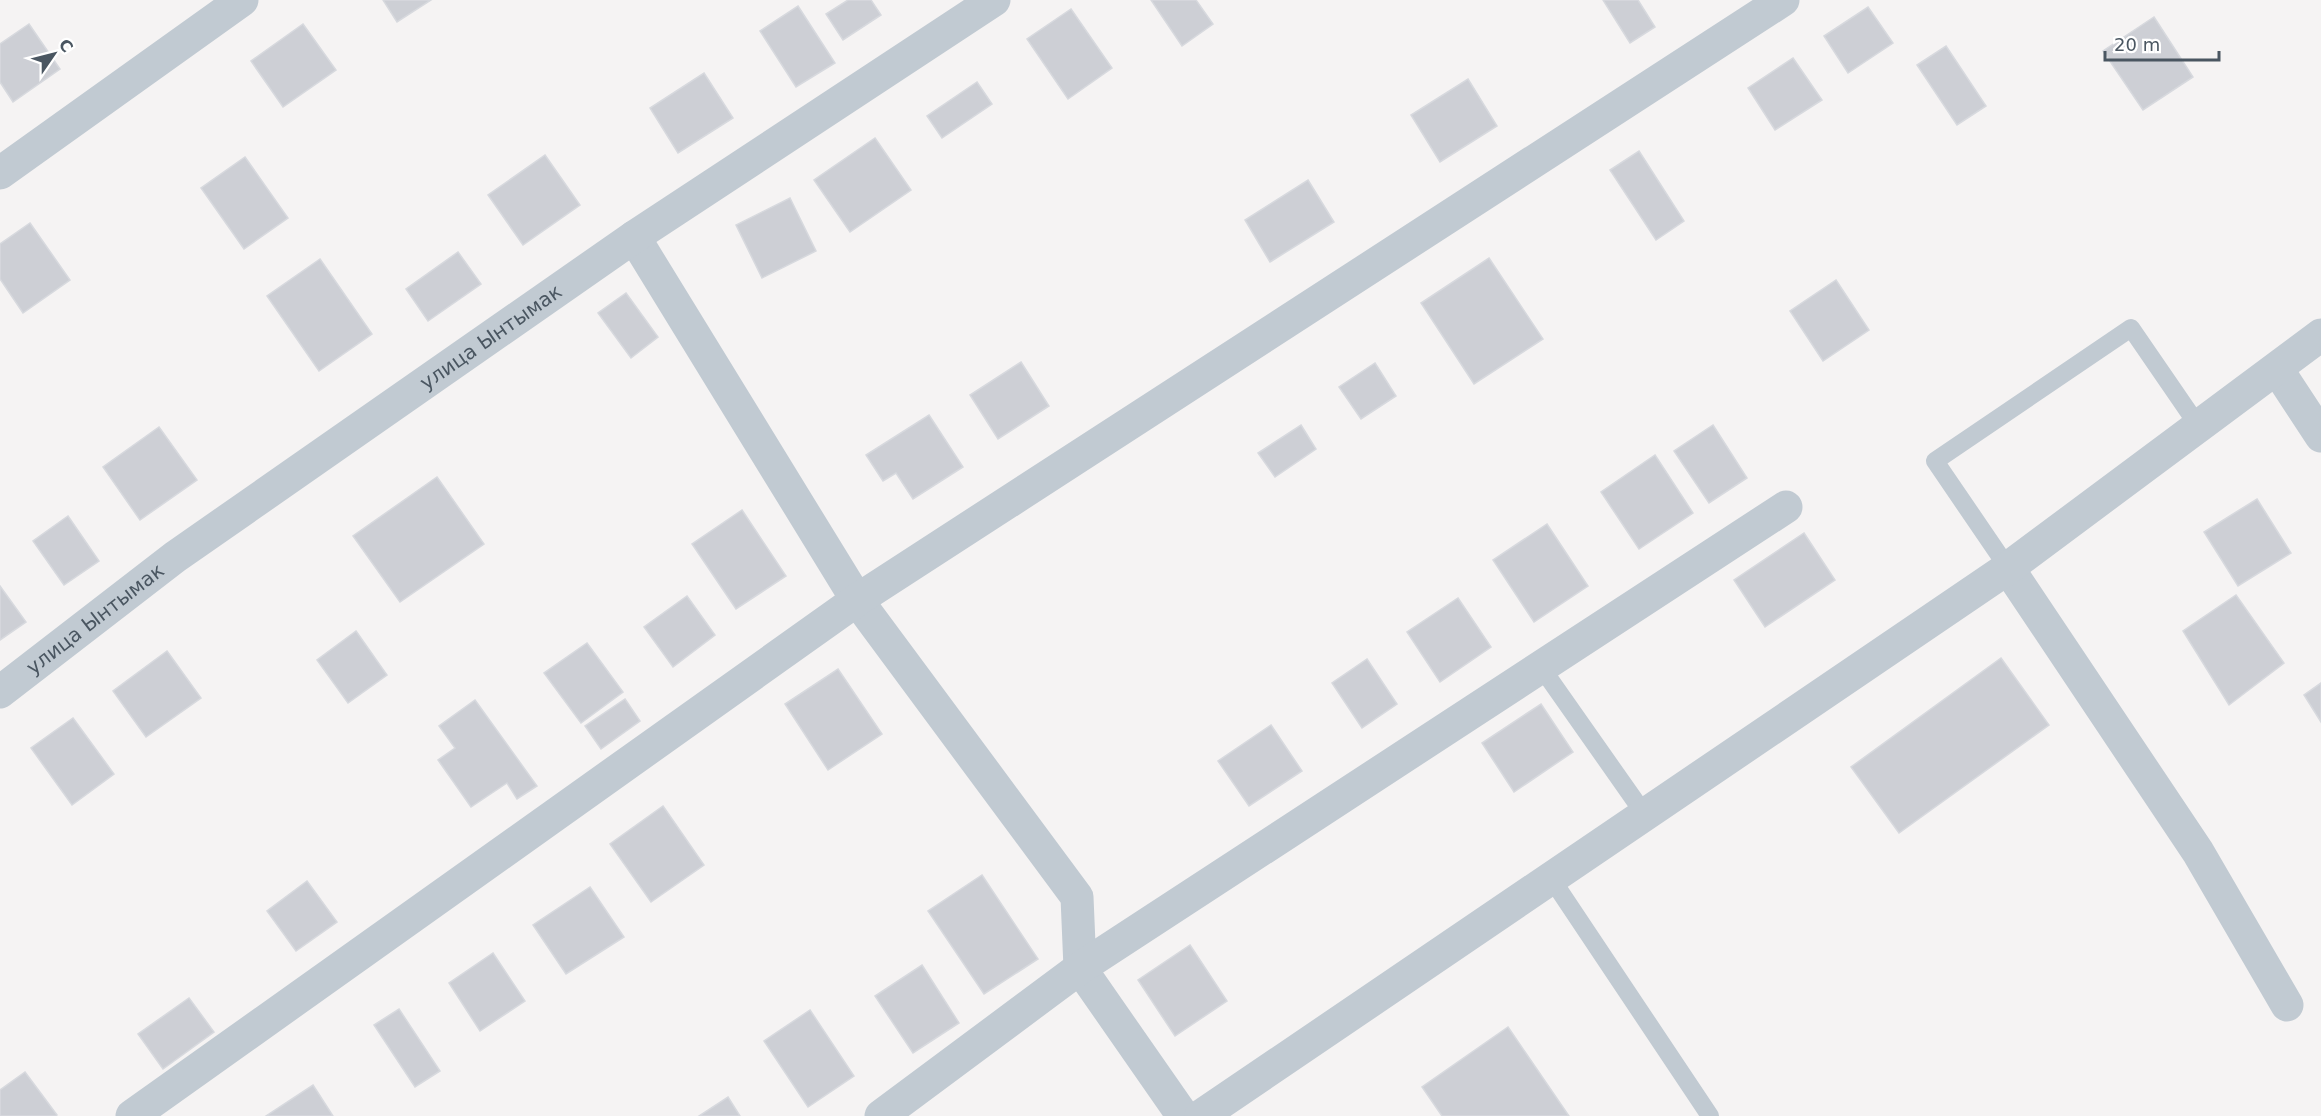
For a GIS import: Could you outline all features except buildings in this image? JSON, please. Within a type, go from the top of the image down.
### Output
[{"type":"street","points":[[0,173],[242,0]]},
{"type":"street","name":"улица Ынтымак","points":[[0,692],[175,557],[634,237],[994,0]]},
{"type":"street","points":[[132,1116],[857,600],[1783,0]]},
{"type":"street","points":[[634,237],[857,600],[1077,897],[1080,968],[1183,1116]]},
{"type":"street","points":[[1201,1116],[2008,568],[2321,335]]},
{"type":"street","points":[[2277,369],[2321,436]]},
{"type":"street","points":[[881,1116],[1080,968],[1786,507]]},
{"type":"street","points":[[2008,568],[2198,852],[2287,1005]]},
{"type":"lane","points":[[2008,568],[1935,461],[2132,328],[2199,427]]},
{"type":"lane","points":[[1541,667],[1645,815]]},
{"type":"lane","points":[[1551,878],[1710,1116]]}]
